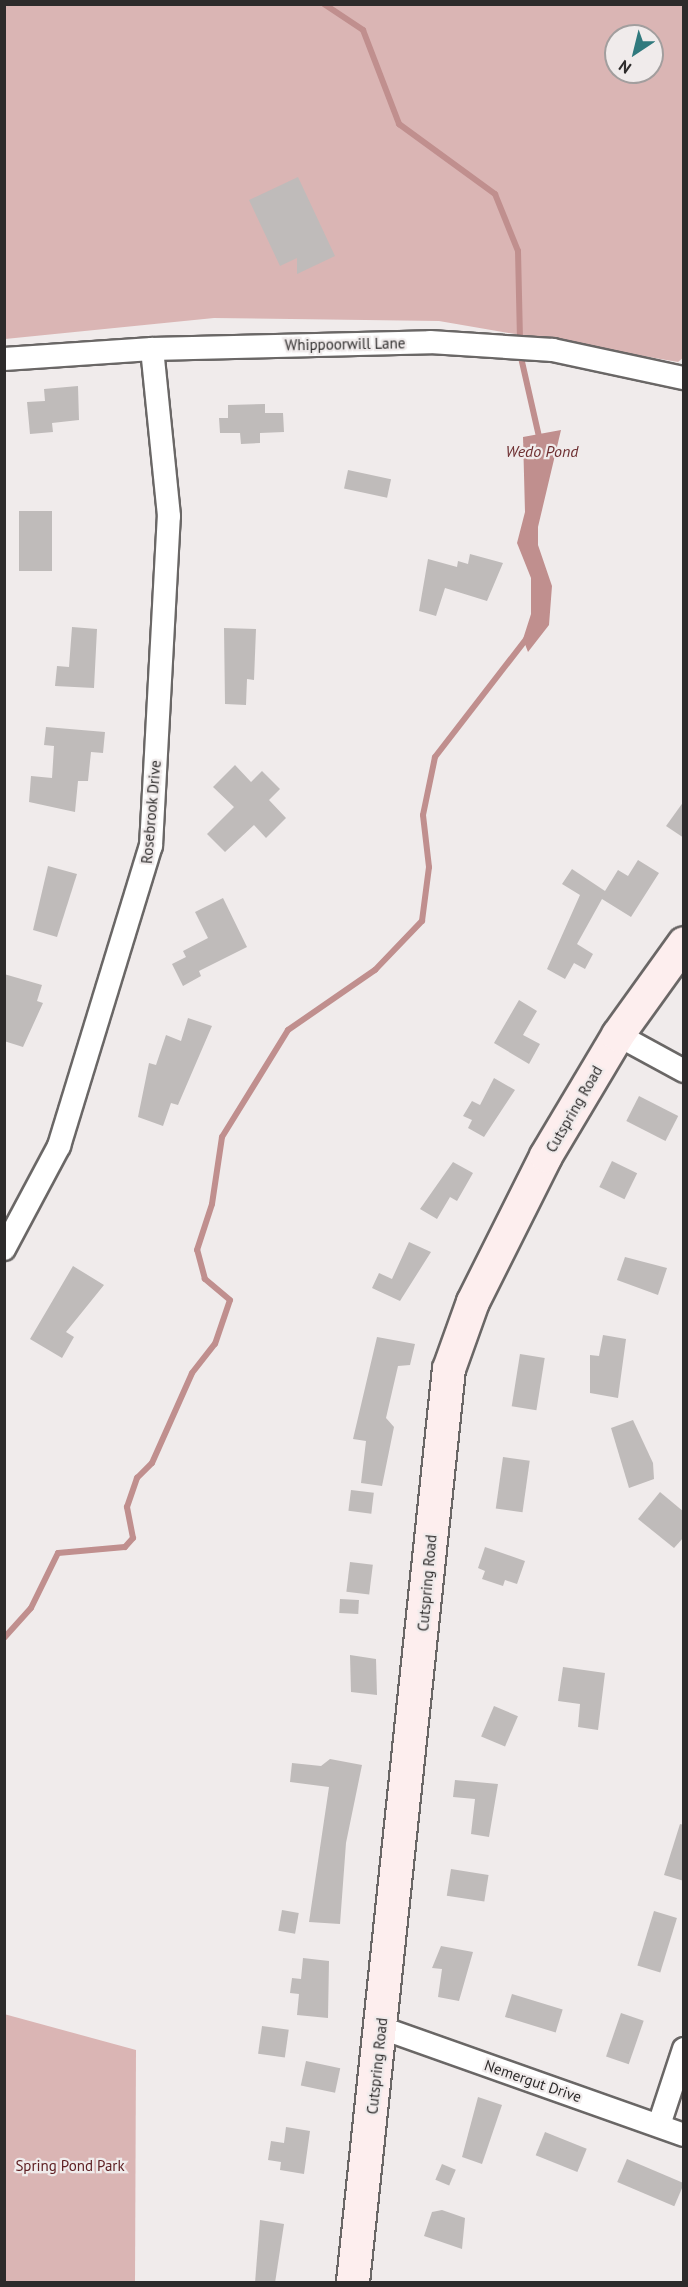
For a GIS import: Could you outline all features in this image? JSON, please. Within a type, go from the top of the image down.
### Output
[{"type":"street","name":"Whippoorwill Lane","points":[[4,359],[152,349],[491,344],[553,350],[684,378]]},
{"type":"street","name":"Rosebrook Drive","points":[[4,1249],[59,1146],[151,846],[169,527],[152,349]]},
{"type":"street","name":"Cutspring Road","points":[[353,2283],[382,2028],[449,1369],[461,1328],[516,1216],[618,1035],[684,942]]},
{"type":"street","points":[[618,1035],[684,1071]]},
{"type":"street","name":"Nemergut Drive","points":[[382,2028],[684,2135]]},
{"type":"street","points":[[659,2126],[684,2049]]},
{"type":"green space","points":[[5,5],[683,5],[684,357],[678,362],[439,321],[214,318],[5,339]]},
{"type":"green space","name":"Spring Pond Park","points":[[4,2014],[136,2050],[135,2282],[5,2282]]},
{"type":"water","name":"Wedo Pond","points":[[561,430],[538,527],[538,545],[552,586],[549,625],[528,652],[523,639],[531,614],[531,578],[517,543],[525,512],[523,437]]},
{"type":"building","points":[[298,177],[335,256],[297,274],[297,258],[280,266],[249,200]]},
{"type":"building","points":[[78,386],[79,420],[52,423],[53,432],[30,434],[27,402],[45,401],[44,389]]},
{"type":"building","points":[[265,404],[265,413],[283,413],[284,432],[260,433],[260,443],[241,444],[240,433],[220,433],[219,418],[228,418],[228,405]]},
{"type":"building","points":[[348,470],[391,479],[387,498],[344,489]]},
{"type":"building","points":[[19,511],[52,511],[52,571],[19,571]]},
{"type":"building","points":[[470,554],[503,563],[487,601],[445,588],[436,616],[419,611],[428,559],[457,567],[458,561],[468,564]]},
{"type":"building","points":[[72,627],[97,629],[94,688],[55,686],[57,666],[69,667]]},
{"type":"building","points":[[224,628],[256,629],[254,680],[247,679],[246,705],[225,704]]},
{"type":"building","points":[[46,727],[105,732],[103,753],[91,752],[88,781],[78,781],[75,812],[29,802],[31,776],[52,778],[54,746],[44,745]]},
{"type":"building","points":[[235,765],[251,782],[262,771],[280,789],[269,800],[286,818],[266,838],[254,825],[225,852],[207,834],[234,807],[213,787]]},
{"type":"building","points":[[684,801],[684,838],[666,826]]},
{"type":"building","points":[[638,860],[659,873],[631,917],[602,899],[577,944],[593,954],[585,969],[574,963],[565,979],[547,969],[580,895],[562,884],[572,869],[605,891],[618,870],[628,876]]},
{"type":"building","points":[[48,866],[77,874],[57,937],[33,930]]},
{"type":"building","points":[[223,898],[247,947],[199,971],[201,976],[183,986],[172,964],[186,957],[183,951],[208,938],[195,912]]},
{"type":"building","points":[[4,974],[42,985],[37,1001],[43,1003],[23,1047],[4,1041]]},
{"type":"building","points":[[519,1000],[537,1011],[523,1035],[540,1044],[529,1064],[494,1043]]},
{"type":"building","points":[[188,1018],[212,1026],[178,1105],[171,1103],[163,1126],[138,1117],[149,1063],[156,1065],[166,1035],[181,1041]]},
{"type":"building","points":[[494,1078],[515,1090],[484,1137],[468,1128],[472,1120],[463,1116],[472,1101],[480,1105]]},
{"type":"building","points":[[639,1096],[678,1116],[665,1141],[626,1121]]},
{"type":"building","points":[[612,1161],[637,1173],[624,1199],[599,1187]]},
{"type":"building","points":[[453,1162],[473,1173],[457,1201],[450,1197],[437,1219],[420,1209]]},
{"type":"building","points":[[409,1242],[431,1252],[400,1301],[372,1288],[379,1273],[392,1279]]},
{"type":"building","points":[[625,1257],[667,1268],[658,1295],[617,1280]]},
{"type":"building","points":[[73,1266],[104,1285],[66,1332],[74,1337],[62,1358],[30,1339]]},
{"type":"building","points":[[603,1335],[626,1339],[618,1398],[590,1393],[590,1355],[599,1356]]},
{"type":"building","points":[[377,1337],[415,1344],[410,1365],[398,1366],[386,1418],[394,1427],[382,1486],[361,1483],[366,1441],[353,1439]]},
{"type":"building","points":[[520,1354],[545,1358],[536,1410],[512,1406]]},
{"type":"building","points":[[633,1420],[653,1463],[654,1479],[629,1488],[611,1428]]},
{"type":"building","points":[[503,1457],[530,1461],[523,1512],[496,1508]]},
{"type":"building","points":[[351,1490],[374,1493],[371,1514],[348,1511]]},
{"type":"building","points":[[660,1492],[684,1512],[684,1537],[674,1548],[638,1519]]},
{"type":"building","points":[[485,1547],[525,1561],[517,1584],[505,1580],[503,1586],[482,1579],[485,1571],[478,1568]]},
{"type":"building","points":[[350,1562],[373,1565],[369,1595],[346,1592]]},
{"type":"building","points":[[340,1599],[359,1600],[358,1614],[339,1613]]},
{"type":"building","points":[[350,1655],[376,1659],[377,1695],[351,1692]]},
{"type":"building","points":[[563,1667],[605,1673],[598,1730],[578,1727],[580,1704],[558,1701]]},
{"type":"building","points":[[494,1706],[518,1716],[505,1747],[481,1736]]},
{"type":"building","points":[[330,1759],[362,1765],[346,1843],[340,1924],[309,1922],[329,1787],[290,1782],[292,1763],[321,1766]]},
{"type":"building","points":[[455,1780],[498,1784],[489,1837],[471,1834],[475,1799],[453,1797]]},
{"type":"building","points":[[680,1824],[684,1825],[684,1881],[664,1875]]},
{"type":"building","points":[[451,1869],[489,1875],[484,1902],[447,1896]]},
{"type":"building","points":[[282,1910],[299,1913],[295,1934],[278,1931]]},
{"type":"building","points":[[654,1911],[677,1918],[660,1973],[637,1966]]},
{"type":"building","points":[[441,1946],[473,1952],[459,2001],[438,1997],[442,1969],[432,1968]]},
{"type":"building","points":[[303,1958],[329,1961],[328,2018],[297,2015],[299,1994],[290,1993],[292,1978],[301,1979]]},
{"type":"building","points":[[512,1994],[563,2009],[556,2032],[505,2017]]},
{"type":"building","points":[[621,2013],[644,2021],[629,2064],[606,2056]]},
{"type":"building","points":[[262,2026],[289,2030],[285,2057],[258,2054]]},
{"type":"building","points":[[306,2061],[340,2068],[335,2093],[301,2085]]},
{"type":"building","points":[[478,2097],[502,2105],[482,2164],[462,2157]]},
{"type":"building","points":[[286,2127],[310,2131],[304,2174],[280,2170],[281,2162],[268,2160],[271,2141],[284,2143]]},
{"type":"building","points":[[545,2132],[587,2149],[577,2172],[536,2155]]},
{"type":"building","points":[[627,2159],[684,2183],[674,2206],[617,2182]]},
{"type":"building","points":[[442,2164],[456,2170],[449,2186],[435,2180]]},
{"type":"building","points":[[442,2210],[465,2218],[462,2249],[424,2236],[432,2212]]},
{"type":"building","points":[[260,2220],[284,2224],[275,2283],[255,2283]]},
{"type":"waterway","points":[[324,4],[363,30],[399,124],[495,194],[518,251],[520,342]]},
{"type":"waterway","points":[[520,353],[540,441]]},
{"type":"waterway","points":[[4,1638],[31,1608],[58,1553],[125,1547],[133,1538],[127,1507],[137,1478],[152,1463],[192,1373],[215,1344],[230,1300],[205,1279],[197,1250],[212,1204],[222,1137],[288,1030],[375,970],[422,921],[429,867],[423,815],[435,757],[527,638]]}]
